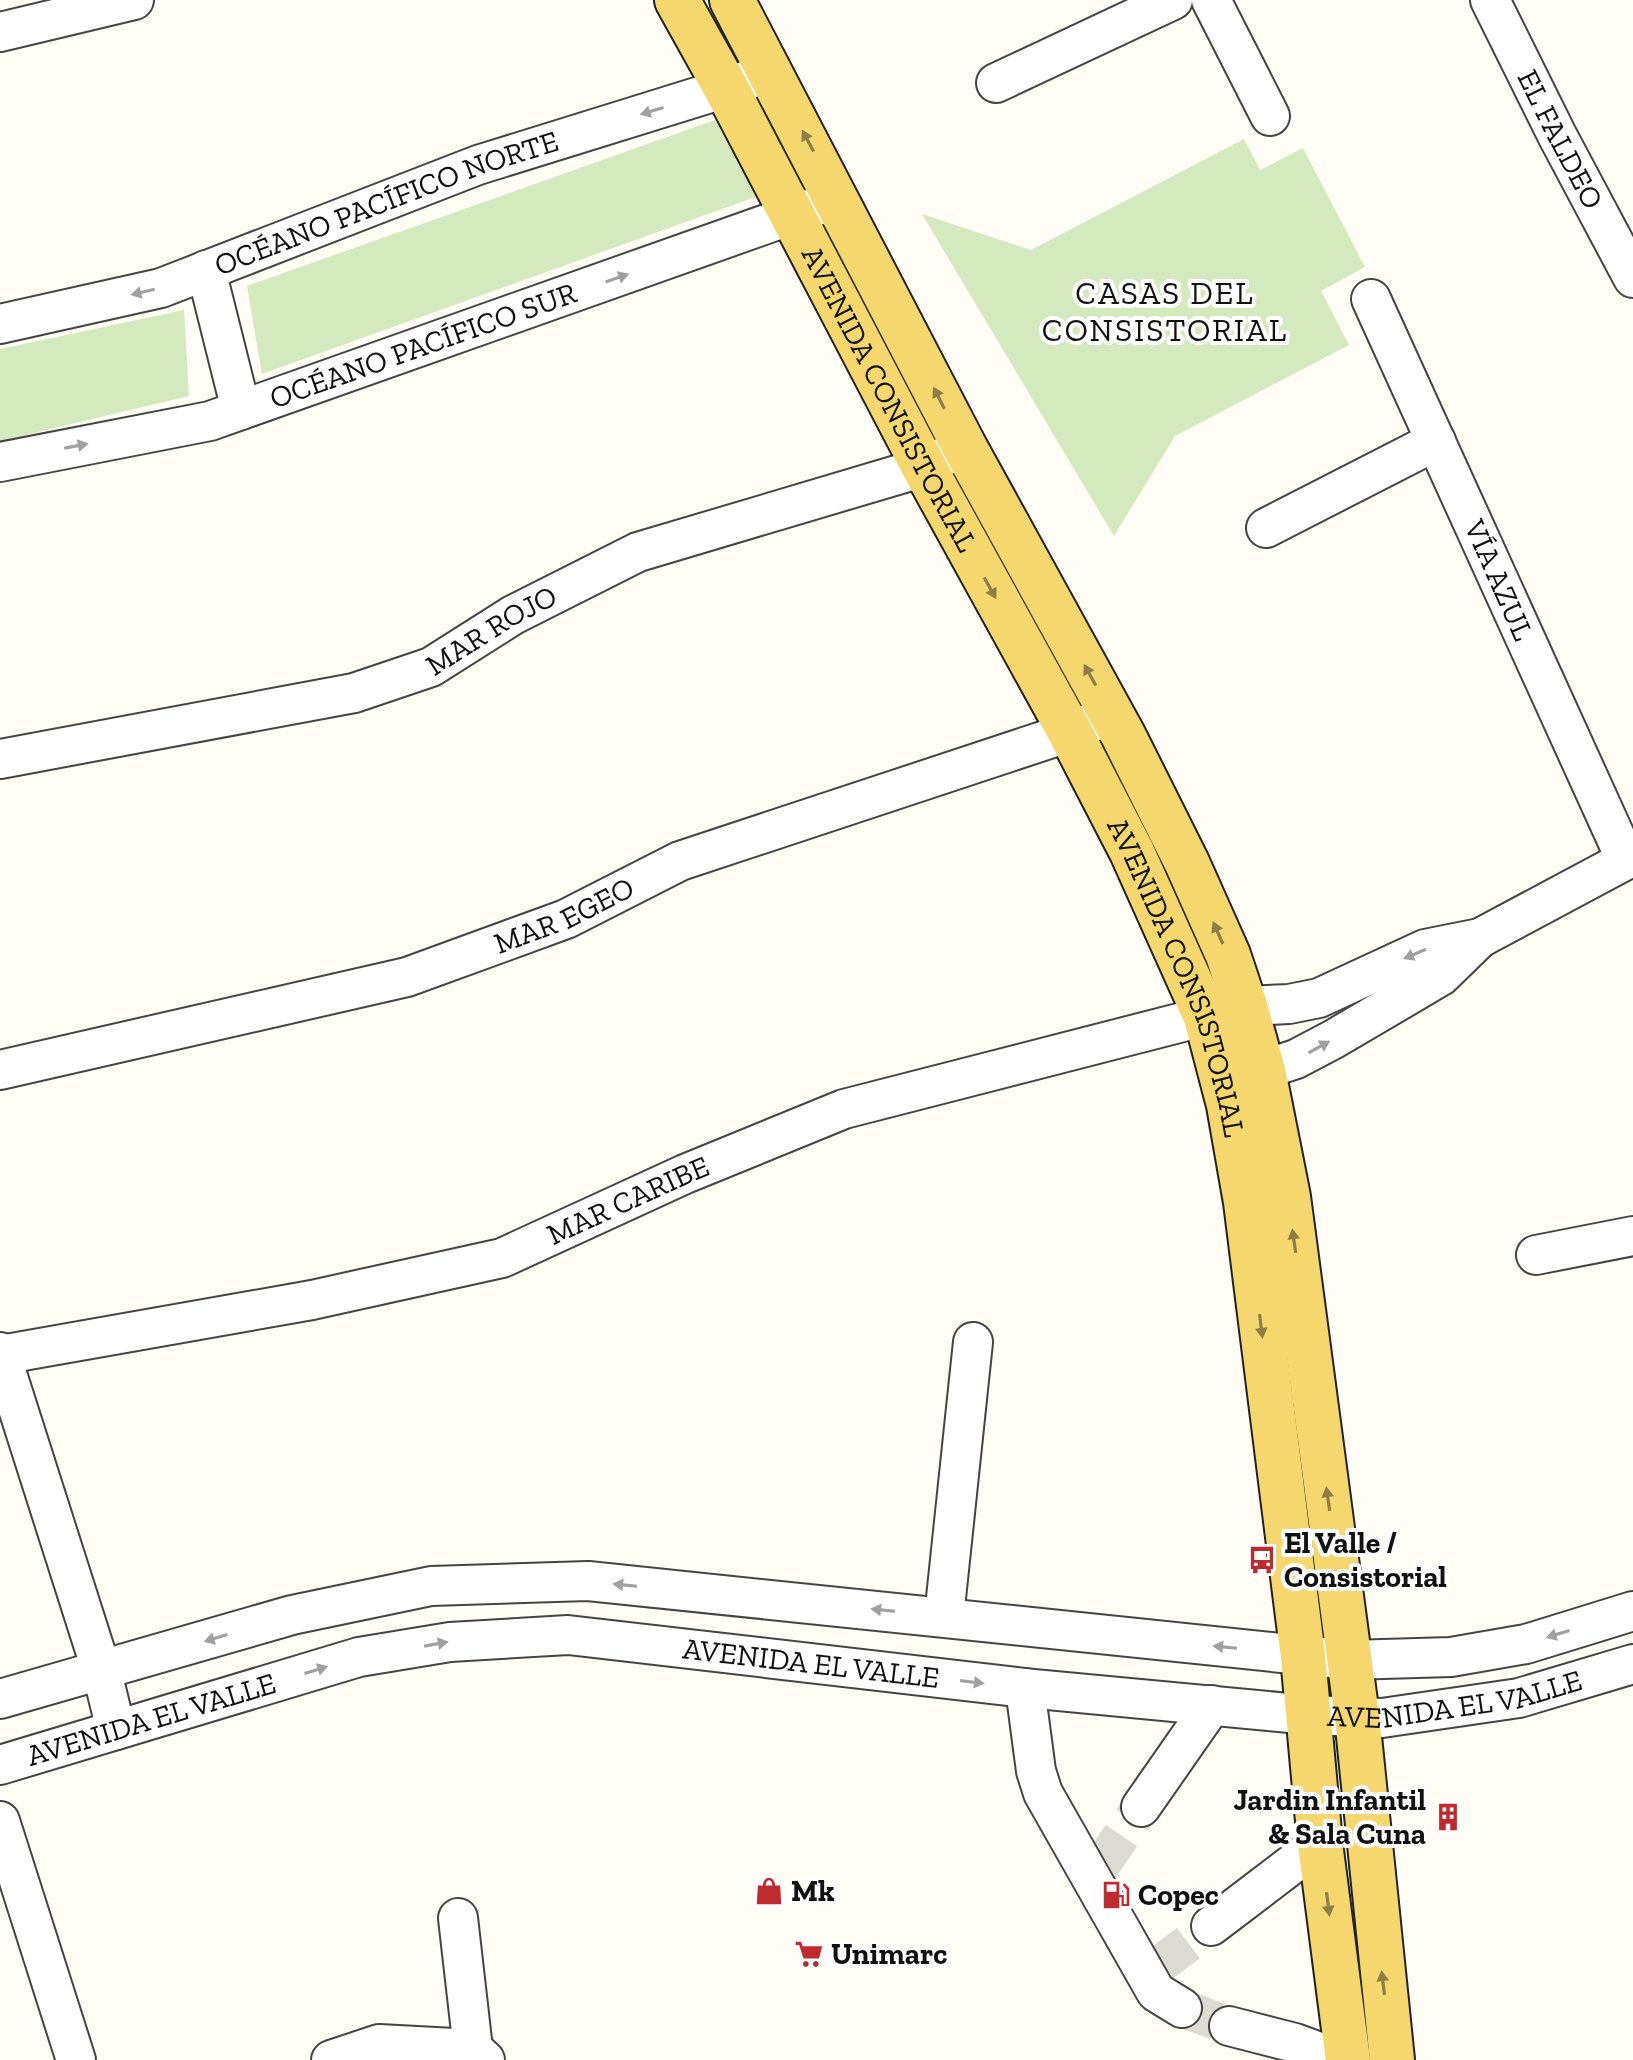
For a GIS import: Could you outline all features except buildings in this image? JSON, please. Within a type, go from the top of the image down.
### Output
[{"type":"main road","name":"AVENIDA CONSISTORIAL","points":[[677,0],[1132,852],[1226,1011]]},
{"type":"main road","name":"AVENIDA CONSISTORIAL","points":[[732,0],[838,198],[964,446],[1111,714],[1187,863],[1228,955],[1226,1011],[1243,1078],[1288,1197],[1357,1717],[1392,2060]]},
{"type":"main road","name":"AVENIDA CONSISTORIAL","points":[[1243,1078],[1246,1202],[1303,1656],[1320,1843],[1348,2060]]},
{"type":"street","points":[[0,32],[134,0]]},
{"type":"street","points":[[996,83],[1173,0]]},
{"type":"street","points":[[1211,0],[1270,116]]},
{"type":"street","name":"EL FALDEO","points":[[1490,0],[1633,278]]},
{"type":"street","name":"OCÉANO PACÍFICO NORTE","points":[[0,324],[161,288],[478,165],[726,88],[771,71]]},
{"type":"street","name":"OCÉANO PACÍFICO SUR","points":[[0,462],[210,421],[838,198]]},
{"type":"street","points":[[206,270],[241,410]]},
{"type":"street","name":"VÍA AZUL","points":[[1226,1011],[1319,998],[1425,949],[1480,938],[1630,867],[1371,299]]},
{"type":"street","points":[[1266,528],[1436,441]]},
{"type":"street","name":"MAR ROJO","points":[[0,759],[354,693],[431,667],[513,615],[638,552],[924,467],[964,446]]},
{"type":"street","name":"MAR EGEO","points":[[0,1070],[407,977],[566,919],[680,861],[1070,732],[1111,714]]},
{"type":"street","name":"VÍA AZUL","points":[[1243,1078],[1296,1059],[1441,976],[1480,938]]},
{"type":"street","name":"MAR CARIBE","points":[[0,1354],[312,1300],[502,1258],[685,1174],[844,1109],[1226,1011]]},
{"type":"street","points":[[1536,1255],[1633,1236]]},
{"type":"street","points":[[944,1617],[973,1342]]},
{"type":"street","points":[[0,1354],[102,1672],[116,1730]]},
{"type":"street","name":"AVENIDA EL VALLE","points":[[0,1699],[292,1615],[431,1586],[588,1581],[1349,1660],[1451,1657],[1526,1644],[1633,1611]]},
{"type":"street","points":[[345,1604],[359,1657]]},
{"type":"street","name":"AVENIDA EL VALLE","points":[[0,1765],[359,1657],[450,1642],[568,1635],[1025,1688],[1310,1715],[1382,1718],[1519,1698],[1633,1664]]},
{"type":"street","points":[[1025,1688],[1036,1771],[1043,1793],[1095,1873],[1152,1971],[1156,1992],[1182,2008]]},
{"type":"street","points":[[1141,1807],[1212,1705]]},
{"type":"street","points":[[0,1821],[76,2060]]},
{"type":"street","points":[[1211,1926],[1320,1843]]},
{"type":"street","points":[[331,2060],[379,2044],[479,2055],[458,1918]]},
{"type":"street","points":[[1229,2026],[1295,2043],[1341,2060]]},
{"type":"green space","points":[[715,120],[761,195],[262,374],[247,286]]},
{"type":"green space","points":[[1244,139],[1260,170],[1303,148],[1365,267],[1321,291],[1349,345],[1175,436],[1114,536],[922,214],[1031,250]]},
{"type":"green space","points":[[184,310],[189,396],[0,441],[0,349]]},
{"type":"tunnel","points":[[1100,1867],[1141,1807]]},
{"type":"tunnel","points":[[1158,1966],[1211,1926]]},
{"type":"tunnel","points":[[1182,2008],[1229,2026]]},
{"type":"place","name":"El Valle / Consistorial","points":[[1262,1560]]},
{"type":"place","name":"Jardin Infantil & Sala Cuna","points":[[1448,1817]]},
{"type":"place","name":"Mk","points":[[769,1891]]},
{"type":"place","name":"Copec","points":[[1116,1895]]},
{"type":"place","name":"Unimarc","points":[[809,1954]]},
{"type":"district","name":"CASAS DEL CONSISTORIAL","points":[[1165,312]]}]
